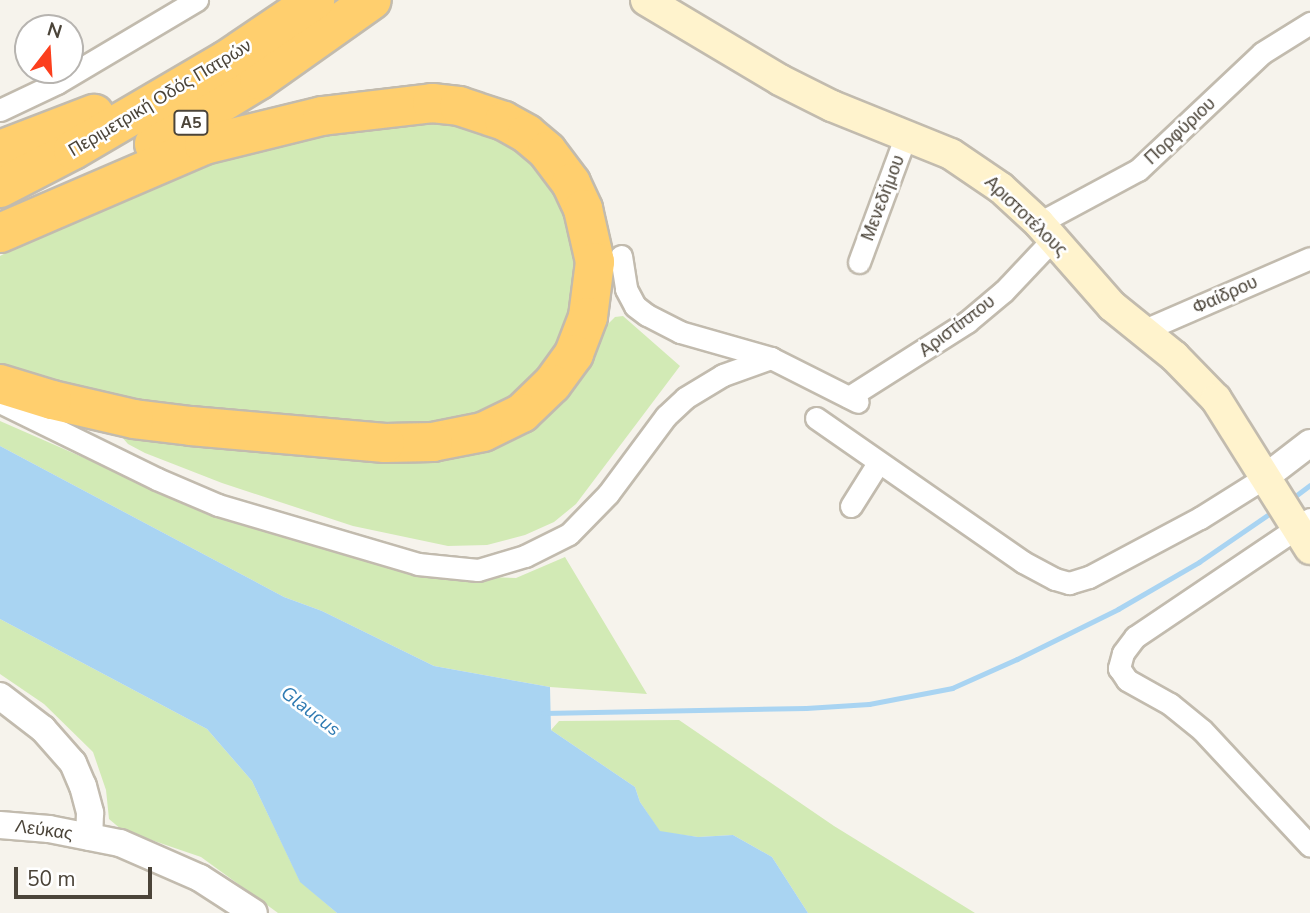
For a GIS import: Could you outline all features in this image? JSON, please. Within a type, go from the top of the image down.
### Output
[{"type":"highway","points":[[0,150],[52,132],[178,74],[305,0]]},
{"type":"highway","name":"Περιμετρική Οδός Πατρών","points":[[0,188],[73,150],[214,67],[315,0]]},
{"type":"highway","name":"Περιμετρική Οδός Πατρών","points":[[0,232],[180,130],[259,80],[372,0]]},
{"type":"highway","points":[[0,232],[204,145],[322,116],[432,103],[474,110],[504,121],[527,134],[547,151],[572,183],[590,231],[595,262],[588,317],[574,354],[552,384],[522,412],[483,432],[433,442],[385,443],[205,428],[134,419],[52,400],[0,384]]},
{"type":"main road","name":"Αριστοτέλους","points":[[646,0],[807,94],[951,154],[979,171],[1046,231],[1106,300],[1140,332],[1174,356],[1210,392],[1302,529]]},
{"type":"street","points":[[0,110],[57,83],[197,0]]},
{"type":"street","name":"Πορφύριου","points":[[1046,231],[1138,170],[1262,53],[1310,23]]},
{"type":"street","name":"Μενεδήμου","points":[[859,262],[906,135]]},
{"type":"street","name":"Αριστίππου","points":[[771,358],[853,399],[967,322],[1003,291],[1046,231]]},
{"type":"street","points":[[621,256],[626,289],[635,306],[647,315],[680,331],[771,358]]},
{"type":"street","name":"Φαίδρου","points":[[1140,332],[1310,258]]},
{"type":"street","points":[[0,402],[157,479],[218,505],[418,564],[478,570],[526,556],[569,534],[608,494],[666,416],[685,398],[723,375],[771,358]]},
{"type":"street","points":[[816,418],[1023,562],[1055,579],[1069,583],[1088,577],[1269,481],[1310,443]]},
{"type":"street","points":[[851,506],[878,463]]},
{"type":"street","points":[[1302,529],[1163,615],[1135,637],[1123,653],[1119,668],[1126,680],[1170,704],[1202,730],[1310,846]]},
{"type":"street","points":[[0,696],[43,729],[73,763],[90,813],[89,837]]},
{"type":"street","name":"Λεύκας","points":[[0,825],[120,843],[179,868],[222,891],[254,913]]},
{"type":"green space","points":[[432,118],[513,143],[546,173],[578,236],[579,290],[560,347],[513,399],[476,416],[434,427],[376,425],[130,404],[0,371],[0,256],[92,207],[252,143]]},
{"type":"green space","points":[[623,316],[680,366],[576,504],[554,522],[525,535],[487,545],[448,546],[353,526],[222,483],[145,453],[128,444],[121,436],[409,458],[584,369],[605,327],[615,317]]},
{"type":"green space","points":[[0,421],[153,488],[269,532],[424,575],[516,578],[565,557],[647,694],[550,687],[434,666],[322,611],[284,597],[0,446]]},
{"type":"green space","points":[[0,619],[207,729],[252,781],[300,881],[337,913],[278,913],[201,857],[122,830],[109,819],[106,790],[93,752],[44,704],[0,674]]},
{"type":"green space","points":[[679,720],[834,826],[975,913],[808,913],[772,857],[733,835],[698,837],[660,832],[640,802],[635,787],[551,730],[559,721]]},
{"type":"water","name":"Glaucus","points":[[0,446],[284,597],[322,611],[434,666],[550,687],[551,730],[635,787],[640,802],[660,831],[698,837],[733,835],[772,857],[808,913],[337,913],[300,882],[252,781],[207,729],[0,619]]},
{"type":"waterway","points":[[1290,500],[1310,485]]},
{"type":"waterway","points":[[543,713],[806,708],[869,704],[952,688],[1118,609],[1199,562],[1276,509]]}]
